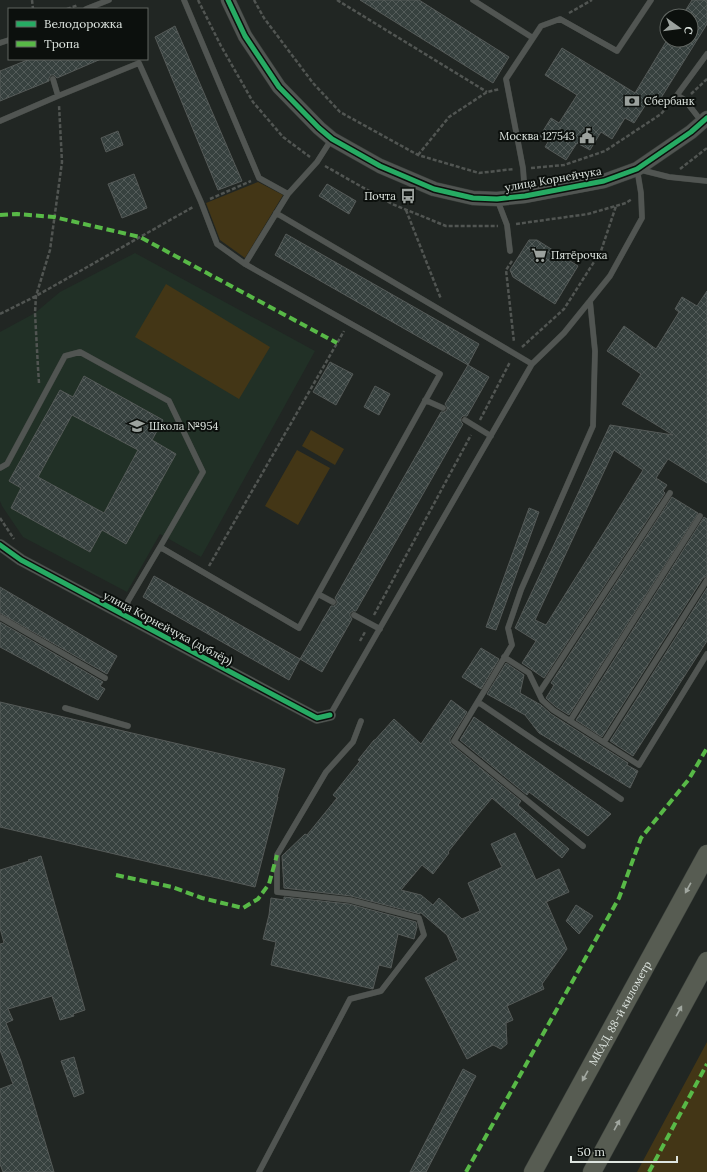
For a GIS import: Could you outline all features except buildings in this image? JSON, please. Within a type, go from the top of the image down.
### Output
[{"type":"highway","name":"МКАД, 88-й километр","points":[[533,1172],[707,854]]},
{"type":"highway","points":[[592,1172],[707,961]]},
{"type":"street","name":"улица Корнейчука","points":[[228,0],[245,36],[279,86],[319,128],[332,139],[380,166],[434,189],[473,198],[497,199],[525,196],[604,181],[637,169],[691,132],[705,120]]},
{"type":"street","name":"улица Корнейчука (дублёр)","points":[[0,545],[21,560],[317,718],[330,715]]},
{"type":"lane","points":[[89,8],[110,0]]},
{"type":"lane","points":[[184,0],[259,178],[288,194]]},
{"type":"lane","points":[[473,0],[533,38]]},
{"type":"lane","points":[[525,196],[523,168],[506,78],[542,26],[560,19],[617,51],[651,0]]},
{"type":"lane","points":[[705,120],[678,95],[707,54]]},
{"type":"lane","points":[[0,121],[139,63],[201,202],[217,244],[246,264],[440,374],[299,628],[160,547]]},
{"type":"lane","points":[[53,79],[58,96]]},
{"type":"lane","points":[[246,264],[288,194],[317,162],[332,139]]},
{"type":"lane","points":[[330,715],[532,364],[564,332],[610,276],[642,218],[641,193],[637,169],[669,177],[707,181]]},
{"type":"lane","points":[[497,199],[507,225],[510,251]]},
{"type":"lane","points":[[276,213],[532,364]]},
{"type":"lane","points":[[583,846],[454,742],[512,645],[508,628],[521,590],[593,426],[595,351],[590,301]]},
{"type":"lane","points":[[0,468],[7,464],[65,356],[80,352],[169,401],[203,472],[128,601],[125,616]]},
{"type":"lane","points":[[425,400],[443,408]]},
{"type":"lane","points":[[465,420],[491,436]]},
{"type":"lane","points":[[539,693],[670,493]]},
{"type":"lane","points":[[570,721],[700,516]]},
{"type":"lane","points":[[604,742],[707,580]]},
{"type":"lane","points":[[318,594],[333,602]]},
{"type":"lane","points":[[354,615],[380,629]]},
{"type":"lane","points":[[0,617],[105,678]]},
{"type":"lane","points":[[504,657],[529,673],[542,700],[553,710],[639,765],[707,654]]},
{"type":"lane","points":[[478,702],[621,799]]},
{"type":"lane","points":[[65,708],[128,726]]},
{"type":"lane","points":[[259,1172],[350,999],[381,991],[424,934],[420,918],[350,900],[277,892],[277,855],[326,772],[353,742],[361,721]]},
{"type":"path","points":[[198,0],[221,46],[253,102],[283,138],[317,162],[392,204],[446,226],[492,227],[588,214],[626,203],[641,193]]},
{"type":"path","points":[[254,0],[264,18],[313,83],[340,112],[418,155],[479,173],[564,165],[605,151],[661,114],[678,95]]},
{"type":"path","points":[[337,0],[487,92]]},
{"type":"path","points":[[560,19],[592,0]]},
{"type":"path","points":[[685,100],[707,79]]},
{"type":"path","points":[[418,155],[449,117],[487,92],[508,88]]},
{"type":"path","points":[[41,400],[38,368],[36,296],[50,250],[62,162],[58,96]]},
{"type":"path","points":[[669,177],[707,148]]},
{"type":"path","points":[[0,314],[36,296],[201,202],[259,178]]},
{"type":"path","points":[[359,642],[515,354],[564,309],[600,251],[616,206]]},
{"type":"path","points":[[406,210],[447,314]]},
{"type":"path","points":[[514,257],[506,270],[515,354]]},
{"type":"path","points":[[204,573],[349,322]]},
{"type":"path","points":[[0,518],[16,542]]},
{"type":"shaded area","points":[[258,182],[283,195],[245,258],[220,240],[206,203]]},
{"type":"shaded area","name":"Школа №954","points":[[135,253],[315,351],[201,557],[160,534],[127,592],[23,537],[2,506],[0,501],[0,332],[35,313],[60,292]]},
{"type":"shaded area","points":[[166,284],[270,347],[239,399],[135,337]]},
{"type":"shaded area","points":[[311,430],[344,449],[335,465],[302,446]]},
{"type":"shaded area","points":[[297,450],[330,468],[298,525],[265,506]]},
{"type":"shaded area","points":[[707,1042],[707,1172],[637,1172]]},
{"type":"marked path","points":[[0,215],[17,214],[54,217],[140,237],[337,343]]},
{"type":"marked path","points":[[466,1172],[619,898],[641,838],[689,779],[707,748]]},
{"type":"marked path","points":[[116,875],[172,887],[202,898],[243,908],[258,899],[269,884],[277,855]]},
{"type":"marked path","points":[[649,1172],[707,1064]]},
{"type":"cycle path","points":[[228,0],[245,36],[279,87],[319,128],[332,139],[380,166],[434,189],[473,198],[497,199],[525,196],[604,181],[637,169],[691,132],[707,118]]},
{"type":"cycle path","points":[[0,545],[21,560],[317,718],[330,715]]},
{"type":"place","name":"Сбербанк","points":[[632,101]]},
{"type":"place","name":"Москва 127543","points":[[587,136]]},
{"type":"place","name":"Почта","points":[[408,196]]},
{"type":"place","name":"Пятёрочка","points":[[539,255]]},
{"type":"place","name":"Школа №954","points":[[137,426]]}]
